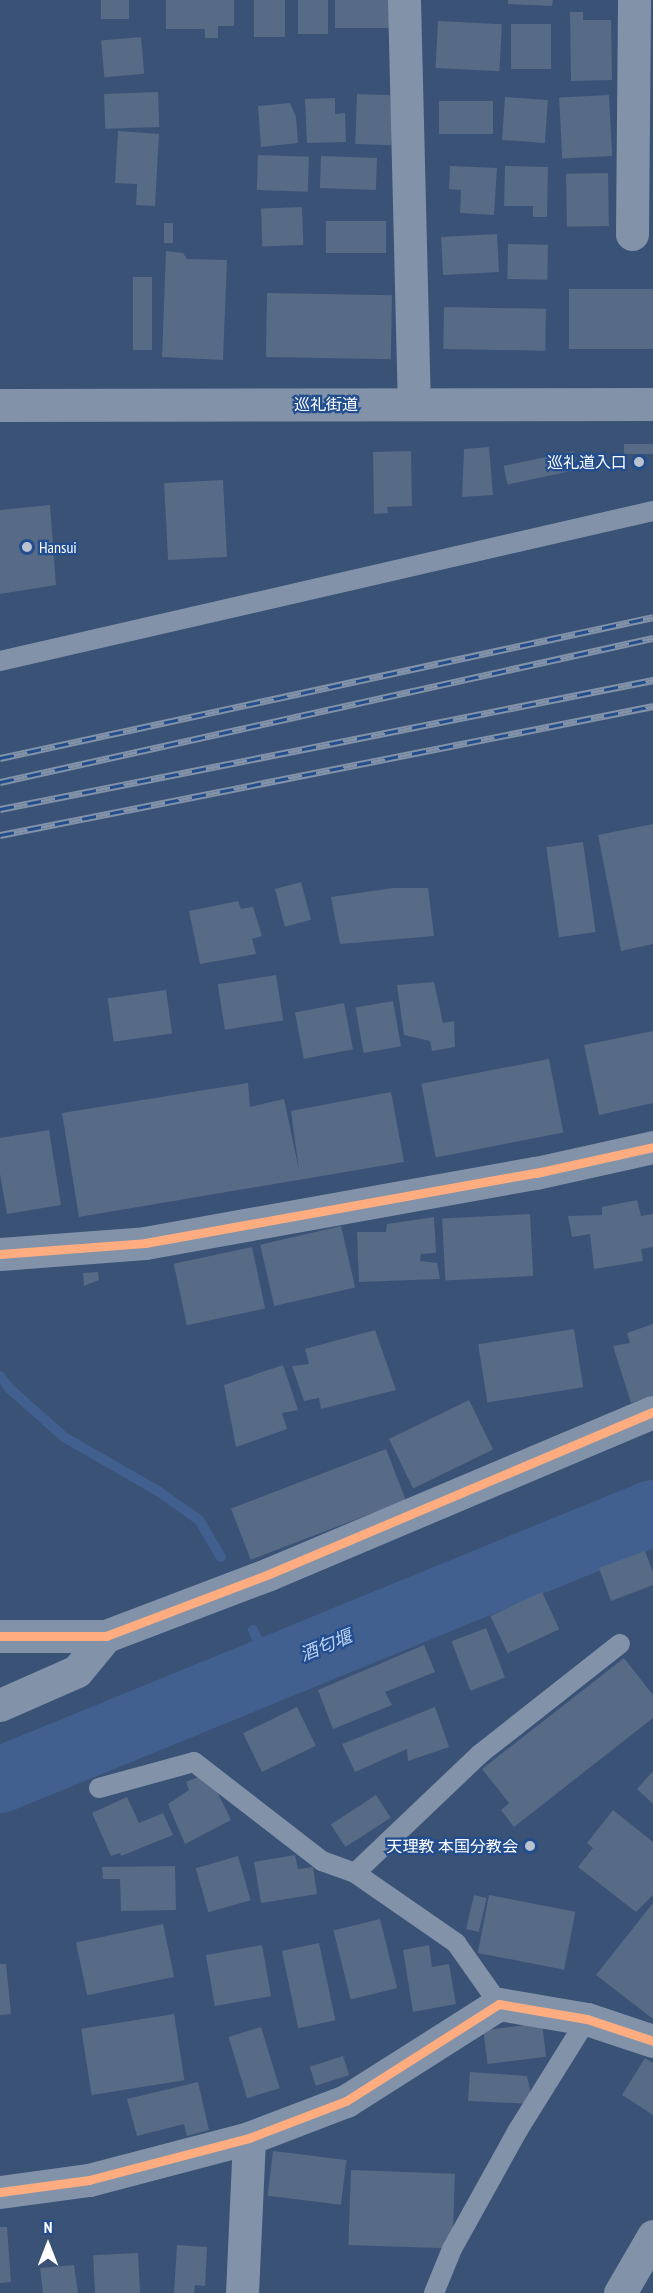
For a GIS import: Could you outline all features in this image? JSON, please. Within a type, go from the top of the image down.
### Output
[{"type":"highway","points":[[620,2293],[653,2236]]},
{"type":"street","points":[[404,0],[414,403]]},
{"type":"street","points":[[632,234],[634,0]]},
{"type":"street","name":"巡礼街道","points":[[0,405],[653,404]]},
{"type":"street","points":[[0,1254],[145,1243],[536,1173],[653,1147]]},
{"type":"street","points":[[0,1636],[106,1636],[269,1574],[653,1412]]},
{"type":"street","points":[[0,1705],[77,1671],[106,1636]]},
{"type":"street","points":[[0,2192],[89,2180],[249,2138],[346,2101],[499,2004],[586,2019],[653,2041]]},
{"type":"street","points":[[242,2293],[249,2138]]},
{"type":"lane","points":[[0,661],[653,511]]},
{"type":"lane","points":[[356,1873],[480,1754],[620,1644]]},
{"type":"lane","points":[[99,1788],[194,1762],[322,1861],[356,1873],[456,1943],[499,2004]]},
{"type":"lane","points":[[434,2293],[452,2248],[512,2139],[586,2019]]},
{"type":"building","points":[[101,0],[129,0],[129,19],[101,19]]},
{"type":"building","points":[[166,0],[234,0],[234,26],[218,26],[218,38],[205,38],[205,29],[166,29]]},
{"type":"building","points":[[254,0],[285,0],[285,37],[254,37]]},
{"type":"building","points":[[298,0],[328,0],[328,34],[298,34]]},
{"type":"building","points":[[335,0],[389,0],[389,28],[335,28]]},
{"type":"building","points":[[508,0],[553,0],[552,6],[508,4]]},
{"type":"building","points":[[570,12],[583,12],[583,20],[611,20],[612,80],[571,81]]},
{"type":"building","points":[[438,21],[502,24],[499,71],[436,68]]},
{"type":"building","points":[[511,24],[551,24],[551,69],[511,69]]},
{"type":"building","points":[[141,37],[144,74],[104,77],[101,40]]},
{"type":"building","points":[[158,92],[159,127],[105,129],[104,94]]},
{"type":"building","points":[[357,94],[393,95],[391,145],[355,144]]},
{"type":"building","points":[[609,95],[612,156],[562,159],[559,98]]},
{"type":"building","points":[[505,97],[548,100],[545,143],[502,140]]},
{"type":"building","points":[[335,98],[335,114],[345,113],[346,142],[307,143],[305,99]]},
{"type":"building","points":[[439,101],[493,101],[493,134],[439,134]]},
{"type":"building","points":[[290,103],[296,117],[298,143],[261,147],[258,106]]},
{"type":"building","points":[[118,131],[159,134],[155,206],[136,205],[137,184],[115,183]]},
{"type":"building","points":[[258,155],[309,157],[308,192],[257,190]]},
{"type":"building","points":[[321,156],[377,158],[376,190],[320,188]]},
{"type":"building","points":[[450,166],[497,168],[494,215],[460,213],[461,190],[449,189]]},
{"type":"building","points":[[505,166],[548,167],[547,217],[533,217],[533,206],[504,206]]},
{"type":"building","points":[[608,173],[609,226],[567,227],[566,174]]},
{"type":"building","points":[[302,207],[303,245],[262,246],[261,208]]},
{"type":"building","points":[[326,221],[386,221],[386,253],[326,253]]},
{"type":"building","points":[[164,223],[173,223],[173,243],[164,243]]},
{"type":"building","points":[[497,234],[499,272],[443,275],[441,237]]},
{"type":"building","points":[[508,244],[548,245],[547,280],[507,279]]},
{"type":"building","points":[[166,251],[183,253],[187,259],[227,260],[223,360],[162,357]]},
{"type":"building","points":[[133,277],[152,277],[152,350],[133,350]]},
{"type":"building","points":[[569,289],[653,289],[653,349],[569,349]]},
{"type":"building","points":[[267,293],[392,295],[391,359],[266,357]]},
{"type":"building","points":[[444,307],[546,309],[545,351],[443,349]]},
{"type":"building","points":[[624,444],[653,444],[653,454],[624,454]]},
{"type":"building","points":[[489,447],[493,495],[462,497],[464,449]]},
{"type":"building","points":[[411,451],[412,506],[387,507],[388,513],[374,514],[373,452]]},
{"type":"building","points":[[574,451],[578,470],[508,485],[504,466]]},
{"type":"building","points":[[223,480],[227,557],[168,560],[164,483]]},
{"type":"building","name":"Hansui","points":[[50,505],[56,585],[0,594],[0,510]]},
{"type":"building","points":[[653,824],[653,944],[621,951],[598,835]]},
{"type":"building","points":[[583,842],[596,932],[559,937],[546,847]]},
{"type":"building","points":[[301,882],[311,920],[285,927],[275,889]]},
{"type":"building","points":[[393,888],[428,888],[434,936],[340,944],[331,897]]},
{"type":"building","points":[[238,901],[241,909],[253,907],[262,936],[252,939],[256,954],[200,964],[189,911]]},
{"type":"building","points":[[276,975],[283,1020],[225,1030],[218,984]]},
{"type":"building","points":[[434,982],[443,1023],[454,1021],[455,1047],[432,1051],[430,1041],[404,1035],[397,985]]},
{"type":"building","points":[[166,990],[172,1034],[114,1042],[108,998]]},
{"type":"building","points":[[393,1001],[401,1046],[364,1053],[356,1008]]},
{"type":"building","points":[[344,1003],[353,1049],[304,1059],[295,1013]]},
{"type":"building","points":[[653,1031],[653,1103],[599,1115],[584,1045]]},
{"type":"building","points":[[549,1059],[563,1133],[436,1157],[421,1084]]},
{"type":"building","points":[[248,1083],[250,1107],[284,1099],[299,1170],[291,1111],[391,1092],[404,1162],[79,1217],[62,1113]]},
{"type":"building","points":[[49,1130],[61,1205],[7,1214],[0,1174],[0,1138]]},
{"type":"building","points":[[637,1200],[641,1216],[653,1214],[653,1247],[641,1249],[643,1261],[594,1269],[590,1234],[572,1237],[568,1216],[602,1215],[602,1207]]},
{"type":"building","points":[[530,1214],[533,1276],[445,1281],[442,1219]]},
{"type":"building","points":[[434,1217],[436,1253],[421,1254],[420,1261],[437,1263],[440,1279],[359,1282],[357,1232],[386,1232],[387,1224]]},
{"type":"building","points":[[341,1226],[355,1287],[274,1306],[260,1245]]},
{"type":"building","points":[[252,1247],[265,1309],[187,1325],[174,1264]]},
{"type":"building","points":[[98,1272],[99,1280],[84,1286],[83,1273]]},
{"type":"building","points":[[653,1324],[653,1395],[631,1403],[613,1346],[630,1343],[627,1333]]},
{"type":"building","points":[[574,1329],[583,1387],[487,1402],[478,1344]]},
{"type":"building","points":[[375,1330],[396,1390],[321,1409],[319,1398],[304,1401],[292,1366],[309,1364],[305,1349]]},
{"type":"building","points":[[283,1365],[298,1410],[282,1413],[287,1429],[236,1447],[224,1385]]},
{"type":"building","points":[[469,1400],[493,1449],[413,1488],[389,1439]]},
{"type":"building","points":[[386,1449],[406,1500],[251,1560],[231,1508]]},
{"type":"building","points":[[645,1551],[653,1572],[653,1585],[611,1601],[599,1568]]},
{"type":"building","points":[[542,1592],[559,1629],[508,1653],[490,1616]]},
{"type":"building","points":[[486,1628],[505,1677],[470,1691],[451,1641]]},
{"type":"building","points":[[424,1645],[435,1672],[385,1692],[392,1705],[333,1729],[318,1690]]},
{"type":"building","points":[[624,1658],[653,1695],[653,1718],[514,1827],[501,1810],[509,1803],[482,1769]]},
{"type":"building","points":[[297,1707],[316,1746],[262,1772],[243,1733]]},
{"type":"building","points":[[435,1707],[449,1747],[408,1761],[407,1749],[355,1772],[342,1744]]},
{"type":"building","points":[[653,1771],[653,1804],[637,1789]]},
{"type":"building","points":[[208,1773],[231,1820],[185,1844],[168,1804],[189,1790],[186,1782]]},
{"type":"building","points":[[376,1795],[391,1818],[345,1847],[331,1824]]},
{"type":"building","points":[[127,1797],[139,1823],[163,1813],[173,1835],[121,1856],[120,1853],[111,1856],[92,1813]]},
{"type":"building","points":[[613,1810],[653,1842],[653,1895],[636,1912],[578,1867],[593,1848],[587,1843]]},
{"type":"building","points":[[295,1855],[298,1869],[313,1867],[317,1894],[261,1903],[254,1862]]},
{"type":"building","points":[[238,1856],[251,1900],[208,1912],[196,1868]]},
{"type":"building","points":[[175,1866],[176,1910],[121,1911],[120,1879],[103,1879],[102,1867]]},
{"type":"building","points":[[474,1895],[487,1898],[479,1932],[466,1929]]},
{"type":"building","points":[[489,1895],[575,1912],[564,1970],[478,1953]]},
{"type":"building","points":[[653,1903],[653,2019],[596,1975]]},
{"type":"building","points":[[380,1919],[397,1988],[351,2000],[333,1931]]},
{"type":"building","points":[[163,1924],[174,1977],[87,1995],[76,1943]]},
{"type":"building","points":[[319,1943],[335,2020],[298,2028],[282,1951]]},
{"type":"building","points":[[262,1945],[271,1996],[215,2006],[206,1955]]},
{"type":"building","points":[[429,1945],[432,1967],[449,1964],[456,2004],[413,2012],[403,1950]]},
{"type":"building","points":[[0,1964],[6,1964],[11,2014],[0,2015]]},
{"type":"building","points":[[174,2014],[184,2080],[92,2095],[81,2029]]},
{"type":"building","points":[[542,2023],[546,2057],[488,2064],[483,2030]]},
{"type":"building","points":[[261,2027],[280,2088],[247,2098],[228,2037]]},
{"type":"building","points":[[343,2056],[349,2075],[316,2086],[310,2067]]},
{"type":"building","points":[[645,2058],[653,2063],[653,2115],[622,2095]]},
{"type":"building","points":[[470,2072],[527,2076],[533,2104],[468,2101]]},
{"type":"building","points":[[198,2082],[209,2130],[187,2136],[184,2124],[137,2136],[127,2099]]},
{"type":"building","points":[[273,2151],[346,2160],[341,2205],[268,2196]]},
{"type":"building","points":[[351,2170],[455,2174],[452,2249],[348,2245]]},
{"type":"building","points":[[0,2227],[7,2227],[11,2282],[0,2283]]},
{"type":"building","points":[[177,2245],[207,2247],[205,2286],[195,2285],[194,2293],[174,2293]]},
{"type":"building","points":[[138,2253],[140,2293],[95,2293],[93,2255]]},
{"type":"building","points":[[74,2265],[78,2293],[43,2293],[40,2268]]},
{"type":"waterway","points":[[0,1376],[9,1388],[64,1437],[158,1491],[199,1520],[221,1557]]},
{"type":"waterway","name":"酒匂堰","points":[[0,1780],[653,1513]]},
{"type":"waterway","points":[[253,1630],[271,1669]]},
{"type":"railway","points":[[0,758],[653,617]]},
{"type":"railway","points":[[0,782],[653,638]]},
{"type":"railway","points":[[0,809],[653,680]]},
{"type":"railway","points":[[0,835],[653,706]]},
{"type":"cycle path","points":[[0,1254],[145,1243],[536,1173],[653,1147]]},
{"type":"cycle path","points":[[0,1636],[106,1636],[269,1574],[653,1412]]},
{"type":"cycle path","points":[[0,2192],[89,2180],[249,2138],[346,2101],[499,2004],[587,2019],[653,2041]]},
{"type":"place","name":"巡礼道入口","points":[[639,462]]},
{"type":"place","name":"Hansui","points":[[27,547]]},
{"type":"place","name":"天理教 本国分教会","points":[[530,1846]]}]
